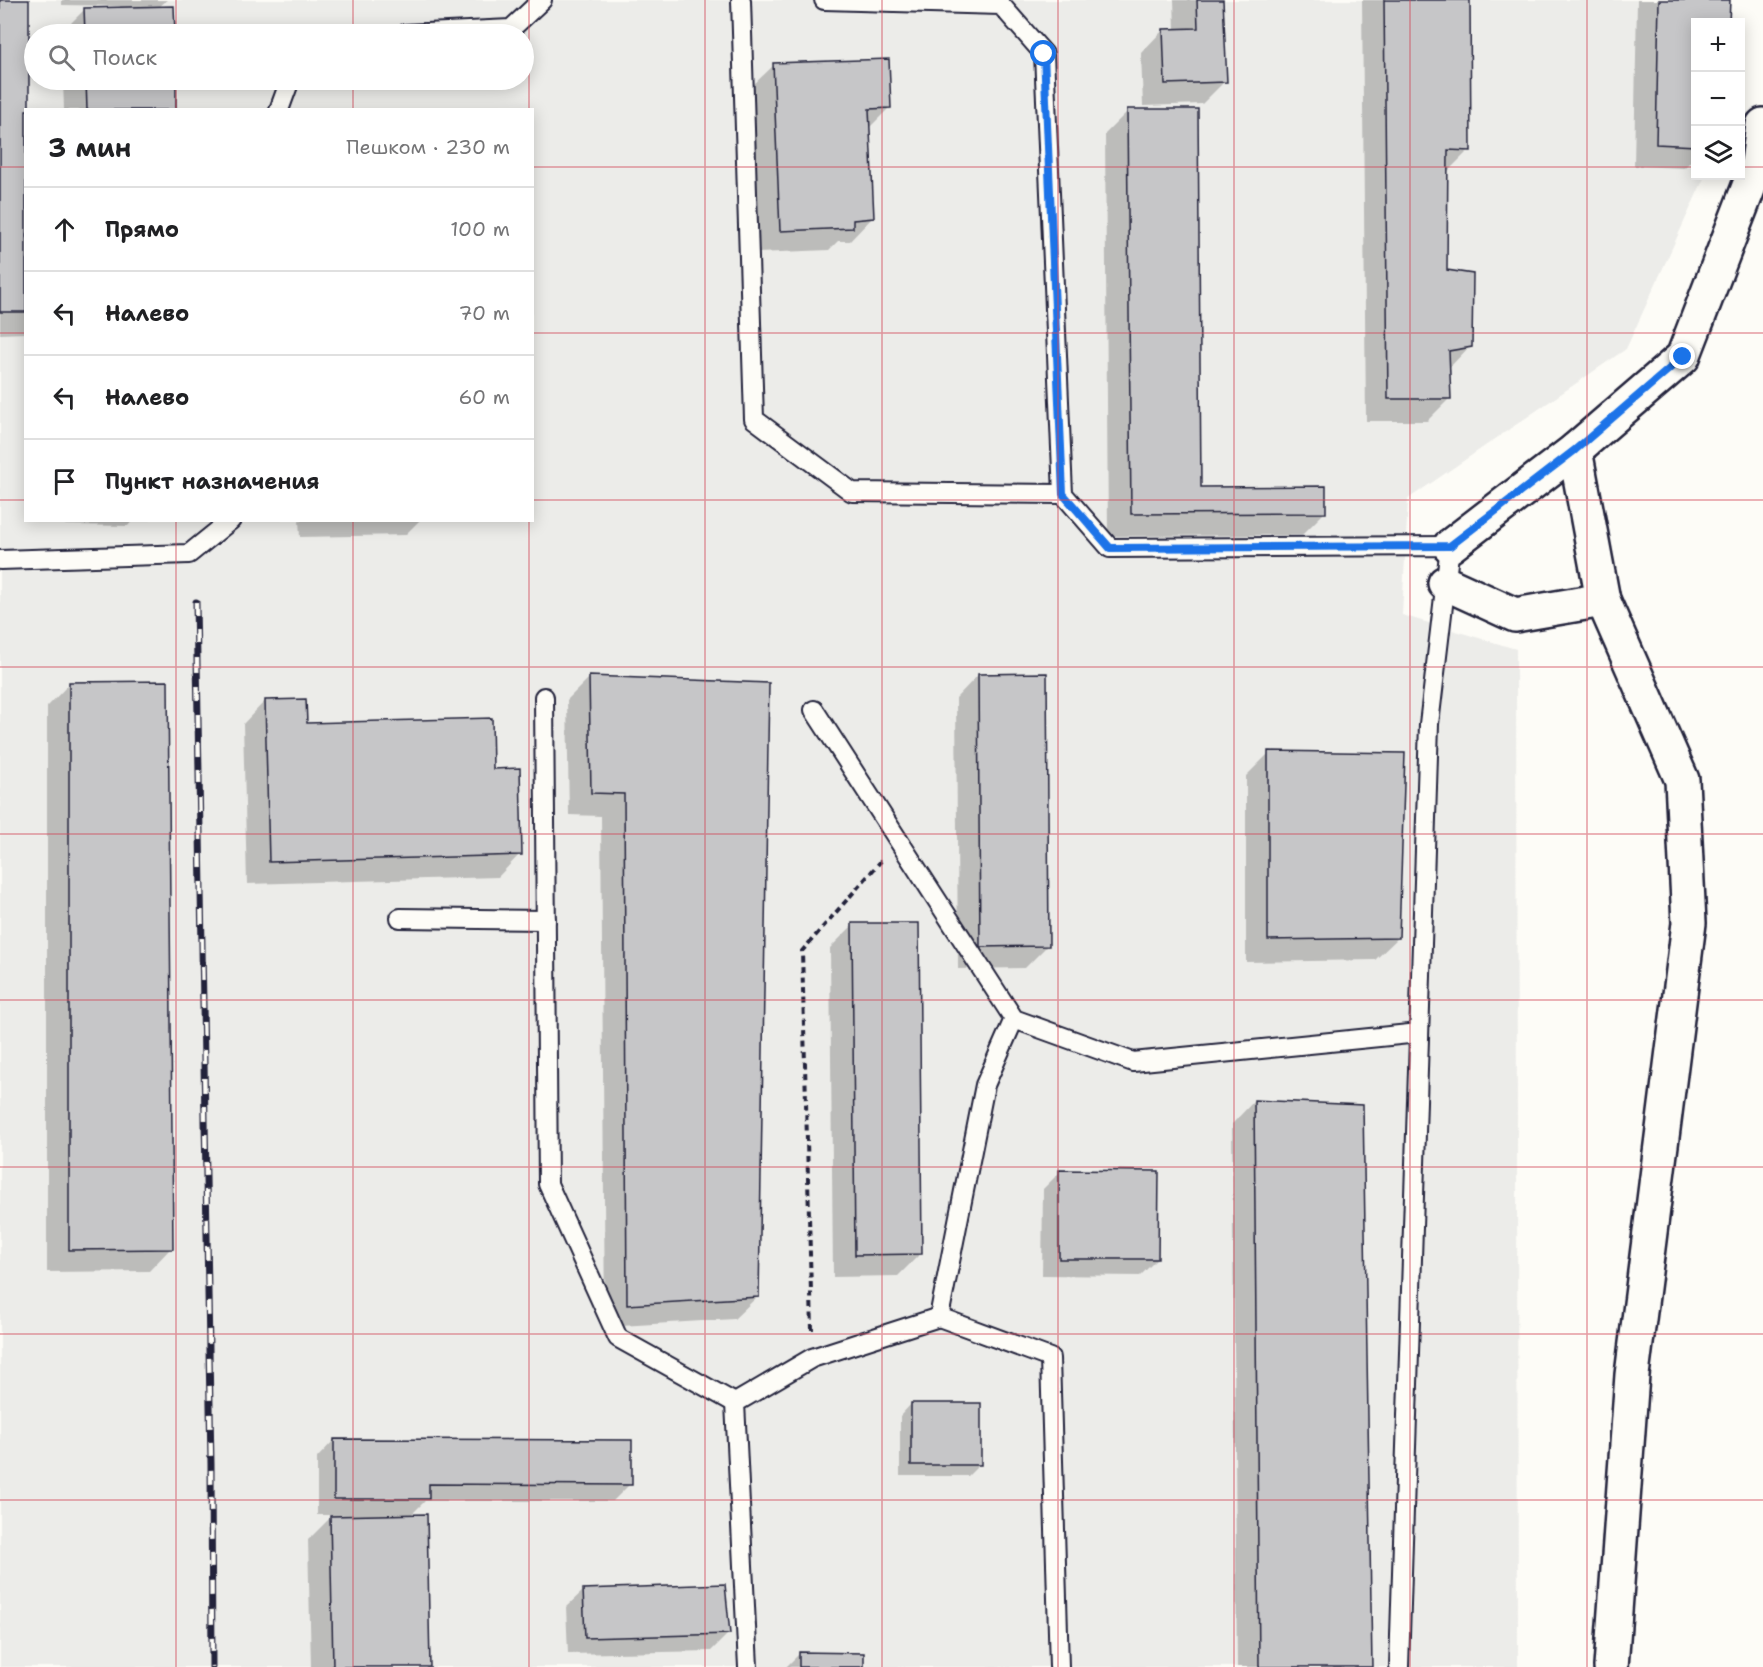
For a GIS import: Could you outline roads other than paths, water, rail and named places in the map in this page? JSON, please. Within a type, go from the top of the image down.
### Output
[{"type":"street","points":[[1450,546],[1575,450],[1683,357],[1758,163],[1763,126]]},
{"type":"street","points":[[1575,450],[1603,600],[1682,780],[1689,924],[1632,1375],[1611,1667]]},
{"type":"street","points":[[1445,583],[1515,615],[1603,600]]},
{"type":"lane","points":[[516,24],[542,0]]},
{"type":"lane","points":[[741,0],[754,419],[852,492],[1063,494]]},
{"type":"lane","points":[[824,0],[1001,5],[1044,54],[1063,494],[1110,548],[1450,546],[1429,724],[1398,1667]]},
{"type":"lane","points":[[280,108],[286,90]]},
{"type":"lane","points":[[0,560],[189,554],[229,522]]},
{"type":"lane","points":[[544,697],[548,1184],[618,1338],[735,1403]]},
{"type":"lane","points":[[814,710],[1014,1019],[1133,1062],[1419,1033]]},
{"type":"lane","points":[[400,918],[546,920]]},
{"type":"lane","points":[[939,1317],[985,1085],[1014,1019]]},
{"type":"lane","points":[[735,1403],[812,1358],[939,1317],[1050,1358],[1059,1667]]},
{"type":"lane","points":[[735,1403],[748,1667]]},
{"type":"railway","points":[[196,602],[211,1464],[212,1667]]}]
